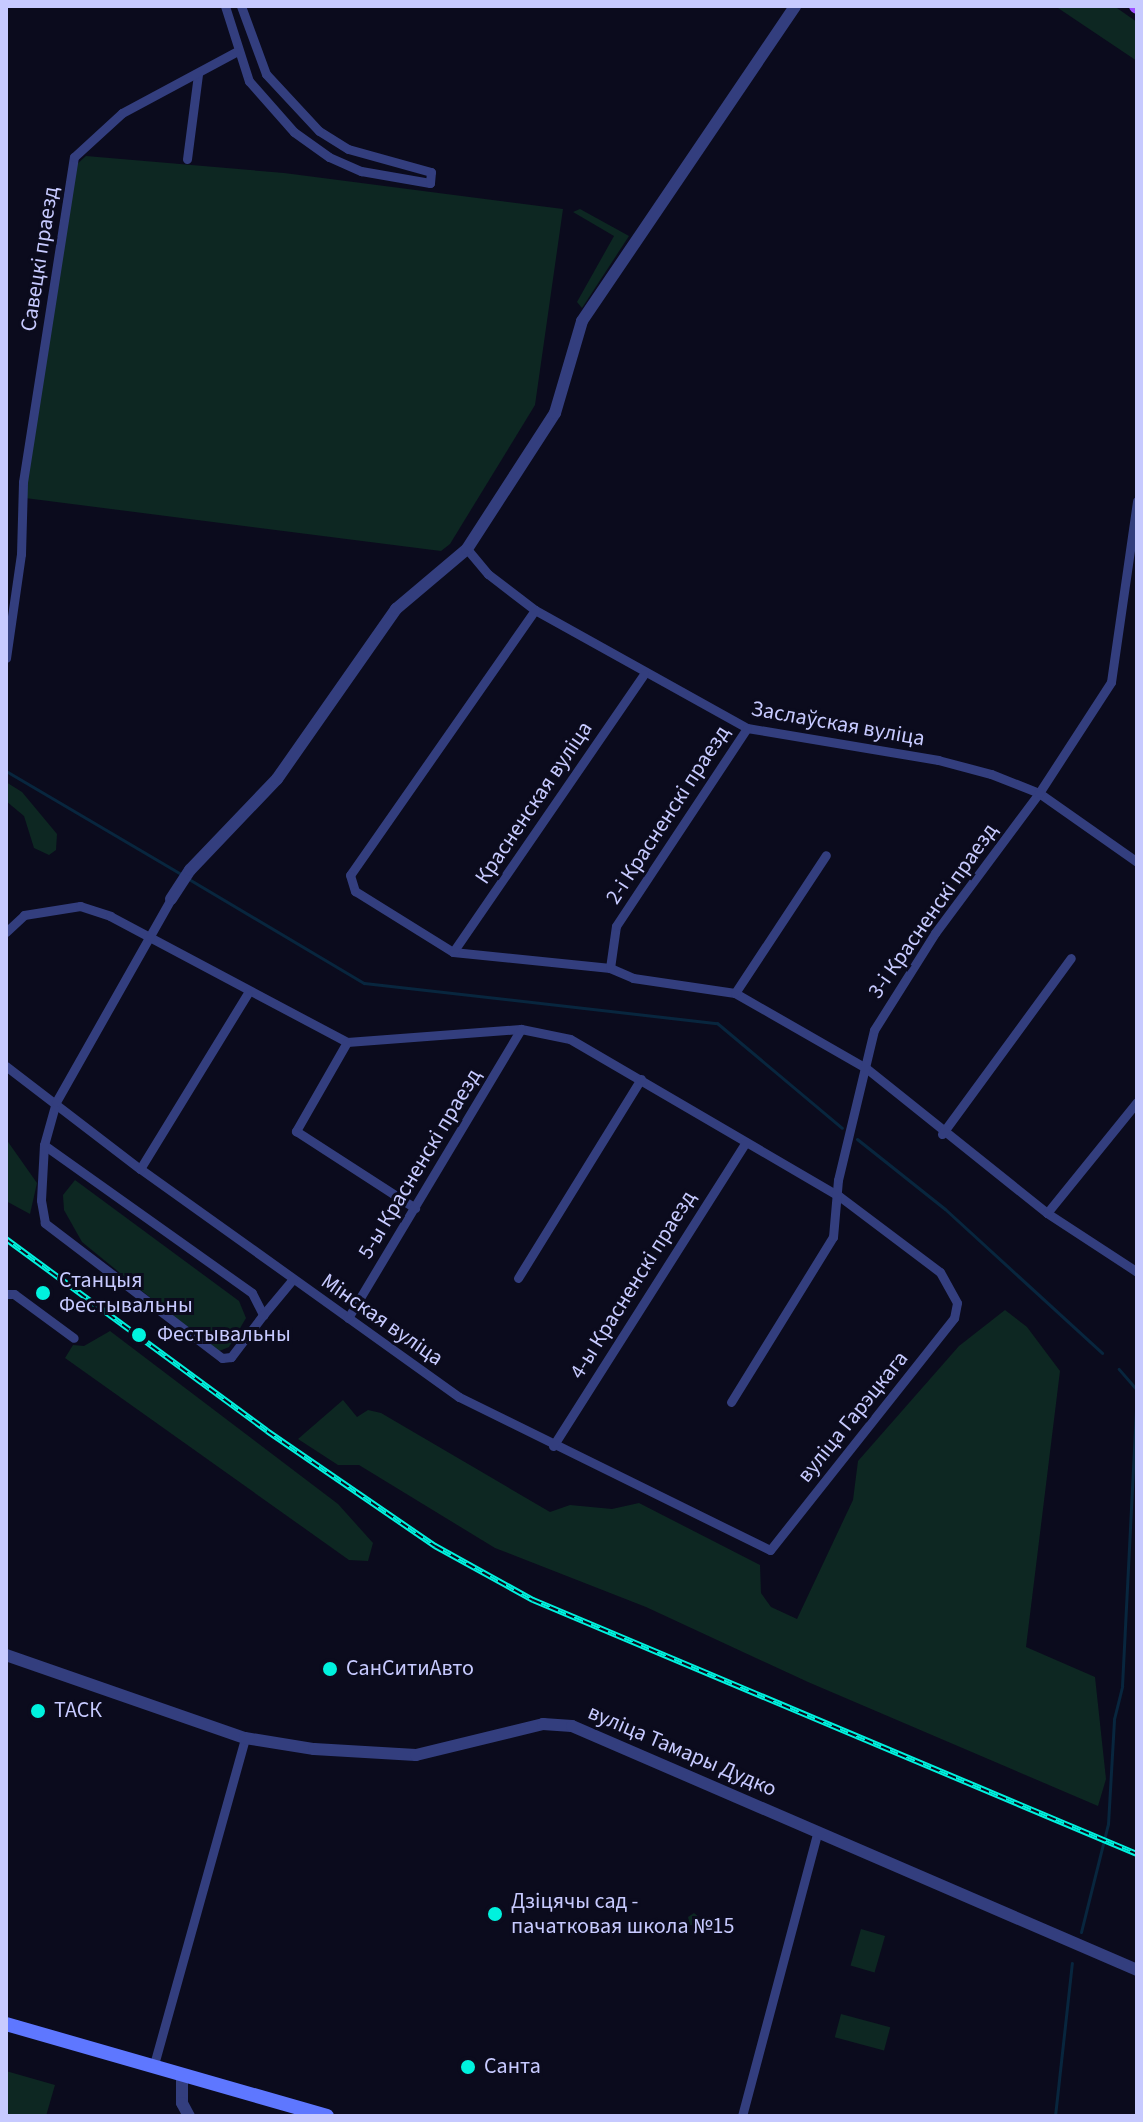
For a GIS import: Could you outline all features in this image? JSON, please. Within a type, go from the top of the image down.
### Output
[{"type":"main road","points":[[6,2024],[182,2077],[327,2116]]},
{"type":"street","points":[[225,6],[236,52],[269,108],[329,157],[361,171],[430,183],[431,172],[348,149],[319,131],[266,74],[241,6]]},
{"type":"street","points":[[293,1279],[225,1360],[45,1223],[44,1145],[56,1102],[190,870],[277,779],[396,609],[467,549],[555,413],[582,321],[795,6]]},
{"type":"street","name":"Савецкі праезд","points":[[6,658],[21,554],[23,482],[74,157],[122,113],[236,52]]},
{"type":"street","points":[[187,159],[198,74]]},
{"type":"street","name":"3-і Красненскі праезд","points":[[731,1402],[833,1237],[838,1180],[874,1030],[935,933],[1039,793],[1111,682],[1137,501]]},
{"type":"street","name":"Заслаўская вуліца","points":[[467,549],[488,574],[535,610],[644,674],[747,728],[938,760],[1039,793],[1137,862]]},
{"type":"street","points":[[535,610],[350,875],[355,891],[453,952],[610,968],[633,978],[735,993],[866,1068],[942,1134],[1047,1213],[1137,1272]]},
{"type":"street","name":"Красненская вуліца","points":[[453,952],[644,674]]},
{"type":"street","name":"2-і Красненскі праезд","points":[[610,968],[616,926],[747,728]]},
{"type":"street","points":[[735,993],[826,855]]},
{"type":"street","points":[[6,932],[24,915],[80,906],[347,1042],[521,1029],[570,1039],[839,1196]]},
{"type":"street","points":[[942,1134],[1071,958]]},
{"type":"street","points":[[140,1169],[248,993]]},
{"type":"street","name":"5-ы Красненскі праезд","points":[[348,1318],[521,1029]]},
{"type":"street","points":[[347,1042],[296,1131],[415,1208]]},
{"type":"street","name":"Мінская вуліца","points":[[6,1066],[140,1169],[459,1397],[553,1446],[770,1550]]},
{"type":"street","points":[[518,1278],[641,1079]]},
{"type":"street","points":[[1047,1213],[1137,1102]]},
{"type":"street","name":"4-ы Красненскі праезд","points":[[553,1446],[745,1143]]},
{"type":"street","points":[[44,1145],[252,1293],[263,1315]]},
{"type":"street","name":"вуліца Гарэцкага","points":[[770,1550],[902,1389],[954,1318],[957,1303],[940,1272],[839,1196]]},
{"type":"street","points":[[6,1294],[14,1294],[74,1338]]},
{"type":"street","name":"вуліца Тамары Дудко","points":[[6,1655],[245,1738],[314,1749],[416,1755],[543,1724],[572,1726],[1137,1970]]},
{"type":"street","points":[[153,2068],[245,1738]]},
{"type":"street","points":[[745,2112],[818,1831]]},
{"type":"street","points":[[182,2077],[182,2103],[189,2116]]},
{"type":"green space","points":[[1055,6],[1114,6],[1137,22],[1137,61]]},
{"type":"green space","points":[[86,156],[284,173],[563,209],[535,405],[450,544],[441,551],[25,498],[76,165]]},
{"type":"green space","points":[[580,209],[629,236],[582,308],[577,302],[614,236],[573,212]]},
{"type":"green space","points":[[6,782],[22,792],[57,834],[56,850],[49,855],[34,848],[24,816],[6,801]]},
{"type":"green space","points":[[6,1139],[37,1183],[30,1214],[6,1201]]},
{"type":"green space","points":[[75,1180],[239,1301],[246,1318],[229,1347],[217,1352],[82,1242],[64,1210],[63,1195]]},
{"type":"green space","points":[[1005,1310],[1027,1327],[1060,1371],[1026,1647],[1095,1677],[1106,1779],[1098,1806],[808,1682],[646,1607],[495,1548],[359,1465],[338,1465],[298,1439],[343,1400],[357,1417],[368,1410],[381,1413],[550,1512],[570,1505],[612,1509],[639,1503],[760,1565],[761,1593],[771,1607],[797,1619],[853,1500],[858,1461],[959,1346]]},
{"type":"green space","points":[[110,1331],[338,1504],[373,1543],[368,1561],[349,1560],[65,1358],[73,1345],[84,1346]]},
{"type":"green space","points":[[694,1913],[701,1919],[710,1918],[711,1928],[690,1925],[688,1917]]},
{"type":"green space","points":[[861,1929],[885,1936],[875,1972],[851,1966]]},
{"type":"green space","points":[[841,2014],[890,2027],[884,2050],[835,2037]]},
{"type":"green space","points":[[6,2071],[55,2085],[46,2116],[6,2116]]},
{"type":"waterway","points":[[6,771],[181,874]]},
{"type":"waterway","points":[[187,878],[364,983],[717,1023],[842,1128]]},
{"type":"waterway","points":[[857,1139],[945,1209],[1102,1353]]},
{"type":"waterway","points":[[1081,1932],[1108,1824],[1114,1719],[1122,1686],[1137,1390],[1119,1369]]},
{"type":"waterway","points":[[1055,2116],[1072,1963]]},
{"type":"railway","points":[[6,1239],[267,1431],[435,1546],[533,1600],[1137,1854]]},
{"type":"place","name":"Станцыя Фестывальны","points":[[43,1293]]},
{"type":"place","name":"Фестывальны","points":[[139,1335]]},
{"type":"place","name":"СанСитиАвто","points":[[330,1669]]},
{"type":"place","name":"ТАСК","points":[[38,1711]]},
{"type":"place","name":"Дзіцячы сад - пачатковая школа №15","points":[[495,1914]]},
{"type":"place","name":"Санта","points":[[468,2067]]}]
